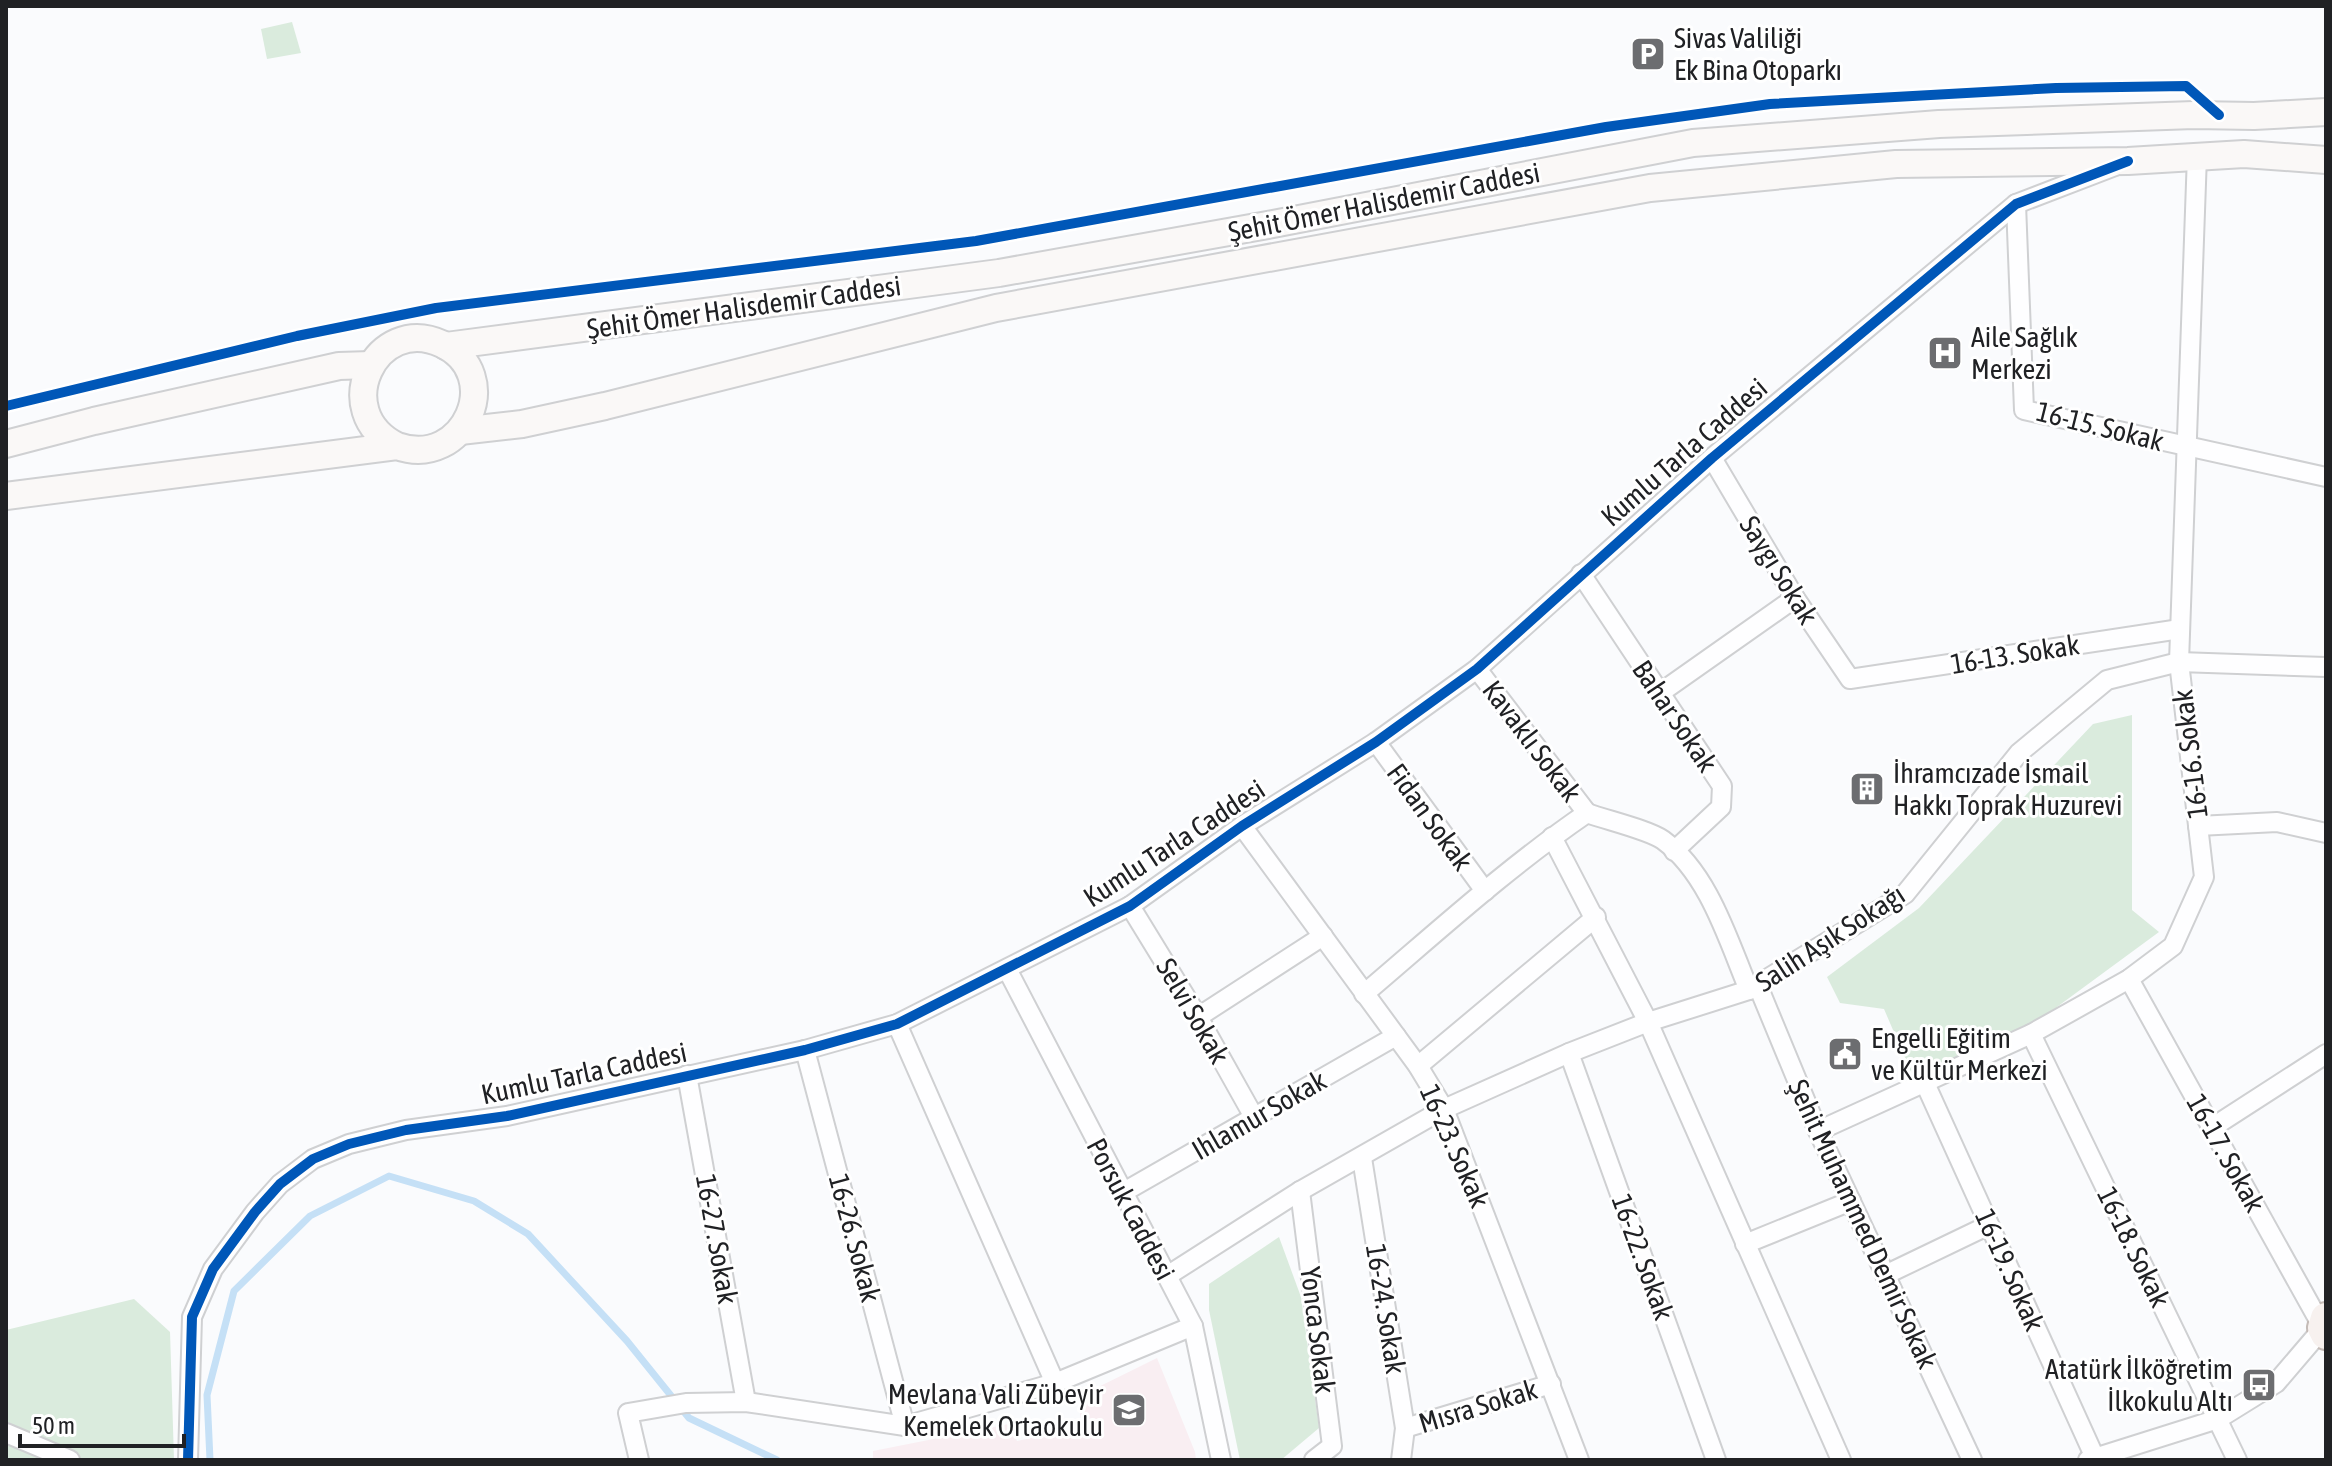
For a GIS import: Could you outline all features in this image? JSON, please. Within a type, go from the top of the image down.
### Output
[{"type":"main road","name":"Şehit Ömer Halisdemir Caddesi","points":[[446,346],[999,273],[1693,143],[1939,124],[2326,112]]},
{"type":"main road","name":"Şehit Ömer Halisdemir Caddesi","points":[[460,431],[522,424],[605,406],[996,308],[1650,188],[1896,164],[2128,161],[2244,154],[2326,160]]},
{"type":"main road","points":[[6,496],[397,446],[429,449],[448,441],[460,431],[471,411],[473,385],[466,366],[446,346],[430,340],[404,340],[386,349],[371,365],[363,387],[366,413],[376,430],[397,446]]},
{"type":"main road","points":[[6,444],[339,366],[371,365]]},
{"type":"street","name":"16-16. Sokak","points":[[1818,1131],[2031,1034],[2129,979],[2173,946],[2204,877],[2179,662],[2197,155]]},
{"type":"street","name":"Kumlu Tarla Caddesi","points":[[188,1460],[192,1317],[213,1269],[255,1212],[291,1175],[313,1159],[349,1144],[406,1130],[507,1116],[805,1050],[897,1024],[1130,906],[1242,826],[1376,742],[1477,669],[1712,458],[2016,204],[2128,161]]},
{"type":"street","name":"16-15. Sokak","points":[[2016,204],[2024,410],[2326,477]]},
{"type":"street","name":"Saygı Sokak","points":[[1712,458],[1795,598],[1850,679]]},
{"type":"street","name":"Bahar Sokak","points":[[1581,574],[1722,786],[1721,807],[1674,851]]},
{"type":"street","points":[[1660,693],[1795,598]]},
{"type":"street","name":"16-13. Sokak","points":[[1850,679],[2180,629]]},
{"type":"street","name":"Salih Aşık Sokağı","points":[[1167,1276],[1300,1191],[1444,1109],[1569,1053],[1648,1022],[1754,988],[1905,894],[2019,753],[2107,680],[2179,662],[2326,667]]},
{"type":"street","name":"Kavaklı Sokak","points":[[1477,669],[1587,813]]},
{"type":"street","name":"Fidan Sokak","points":[[1376,742],[1485,891]]},
{"type":"street","points":[[1364,994],[1485,891],[1587,813],[1662,839],[1674,851]]},
{"type":"street","points":[[2198,826],[2277,822],[2326,833]]},
{"type":"street","name":"16-23. Sokak","points":[[1242,826],[1418,1066],[1444,1109],[1579,1460]]},
{"type":"street","points":[[1552,837],[1648,1022],[1841,1460]]},
{"type":"street","name":"Şehit Muhammed Demir Sokak","points":[[1674,851],[1688,865],[1712,904],[1754,988],[1972,1460]]},
{"type":"street","name":"Selvi Sokak","points":[[1130,906],[1254,1117]]},
{"type":"street","points":[[1418,1066],[1596,917]]},
{"type":"street","points":[[1198,1017],[1323,936]]},
{"type":"street","name":"Porsuk Caddesi","points":[[1007,969],[1193,1326],[1221,1460]]},
{"type":"street","name":"16-17. Sokak","points":[[2129,979],[2325,1327]]},
{"type":"street","points":[[897,1024],[1055,1383]]},
{"type":"street","name":"16-18. Sokak","points":[[2031,1034],[2237,1460]]},
{"type":"street","name":"Ihlamur Sokak","points":[[1122,1193],[1396,1036]]},
{"type":"street","name":"16-26. Sokak","points":[[805,1050],[905,1426]]},
{"type":"street","name":"16-22. Sokak","points":[[1569,1053],[1716,1460]]},
{"type":"street","points":[[2213,1127],[2326,1054]]},
{"type":"street","name":"16-27. Sokak","points":[[687,1075],[746,1402]]},
{"type":"street","name":"16-19. Sokak","points":[[1924,1081],[2093,1459]]},
{"type":"street","name":"16-24. Sokak","points":[[1362,1158],[1405,1428],[1401,1460]]},
{"type":"street","name":"Yonca Sokak","points":[[1300,1191],[1332,1446],[1314,1460]]},
{"type":"street","points":[[1745,1244],[1851,1201]]},
{"type":"street","points":[[1885,1275],[1989,1225]]},
{"type":"street","points":[[639,1460],[628,1413],[686,1403],[746,1402],[905,1426],[1055,1383],[1193,1326]]},
{"type":"street","points":[[2093,1459],[2218,1419],[2276,1383],[2325,1327]]},
{"type":"street","name":"Mısra Sokak","points":[[1405,1428],[1551,1384]]},
{"type":"street","points":[[6,1433],[70,1460]]},
{"type":"shaded area","name":"Mevlana Vali Zübeyir Kemelek Ortaokulu","points":[[1157,1358],[1196,1460],[873,1460],[873,1451],[1009,1424],[1017,1441],[1082,1427],[1078,1397]]},
{"type":"green space","points":[[292,22],[301,53],[267,59],[261,29]]},
{"type":"green space","points":[[2132,715],[2132,910],[2159,932],[2046,1015],[1914,1079],[1884,1009],[1840,1003],[1827,977],[1919,908],[2093,724]]},
{"type":"green space","points":[[1279,1237],[1301,1297],[1319,1428],[1281,1460],[1240,1460],[1209,1310],[1209,1284]]},
{"type":"green space","points":[[134,1299],[170,1332],[174,1460],[6,1460],[6,1330]]},
{"type":"waterway","points":[[210,1460],[207,1395],[234,1291],[310,1216],[389,1176],[474,1201],[528,1234],[627,1341],[689,1418],[777,1460]]},
{"type":"cycle path","points":[[6,406],[297,336],[436,308],[976,241],[1606,127],[1770,104],[2056,88],[2186,86],[2219,115]]},
{"type":"cycle path","points":[[188,1460],[192,1317],[213,1269],[255,1212],[280,1184],[313,1159],[349,1144],[406,1130],[507,1116],[805,1050],[897,1024],[1130,906],[1242,826],[1376,742],[1477,669],[1712,458],[2016,204],[2128,161]]},
{"type":"place","name":"Sivas Valiliği Ek Bina Otoparkı","points":[[1648,54]]},
{"type":"place","name":"Aile Sağlık Merkezi","points":[[1945,353]]},
{"type":"place","name":"İhramcızade İsmail Hakkı Toprak Huzurevi","points":[[1867,789]]},
{"type":"place","name":"Engelli Eğitim ve Kültür Merkezi","points":[[1845,1054]]},
{"type":"place","name":"Atatürk İlköğretim İlkokulu Altı","points":[[2259,1385]]},
{"type":"place","name":"Mevlana Vali Zübeyir Kemelek Ortaokulu","points":[[1129,1410]]}]
